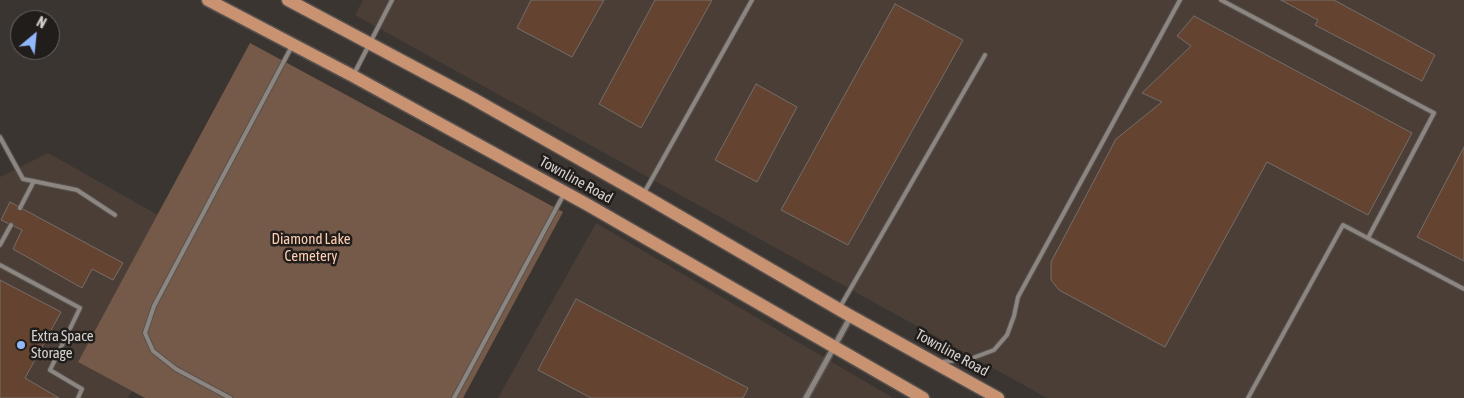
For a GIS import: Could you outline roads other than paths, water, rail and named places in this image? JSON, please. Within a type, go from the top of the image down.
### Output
[{"type":"main road","name":"Townline Road","points":[[208,0],[353,76],[565,192],[923,398]]},
{"type":"main road","name":"Townline Road","points":[[288,0],[472,98],[643,194],[851,316],[998,398]]},
{"type":"street","points":[[806,398],[851,316]]},
{"type":"lane","points":[[353,76],[392,0]]},
{"type":"lane","points":[[643,194],[752,0]]},
{"type":"lane","points":[[936,363],[970,359],[994,350],[1007,335],[1018,298],[1180,0]]},
{"type":"lane","points":[[1221,0],[1434,113],[1368,238]]},
{"type":"lane","points":[[230,398],[176,369],[153,351],[145,334],[154,306],[293,44]]},
{"type":"lane","points":[[838,308],[985,55]]},
{"type":"lane","points":[[0,137],[23,178],[77,190],[115,215]]},
{"type":"lane","points":[[20,208],[34,181]]},
{"type":"lane","points":[[454,398],[565,192]]},
{"type":"lane","points":[[0,244],[11,225]]},
{"type":"lane","points":[[1248,398],[1343,225],[1464,289]]},
{"type":"lane","points":[[0,265],[80,308],[50,370],[82,389],[78,398]]},
{"type":"place","name":"Extra Space Storage","points":[[21,345]]},
{"type":"park label","name":"Diamond Lake Cemetery","points":[[311,248]]}]
